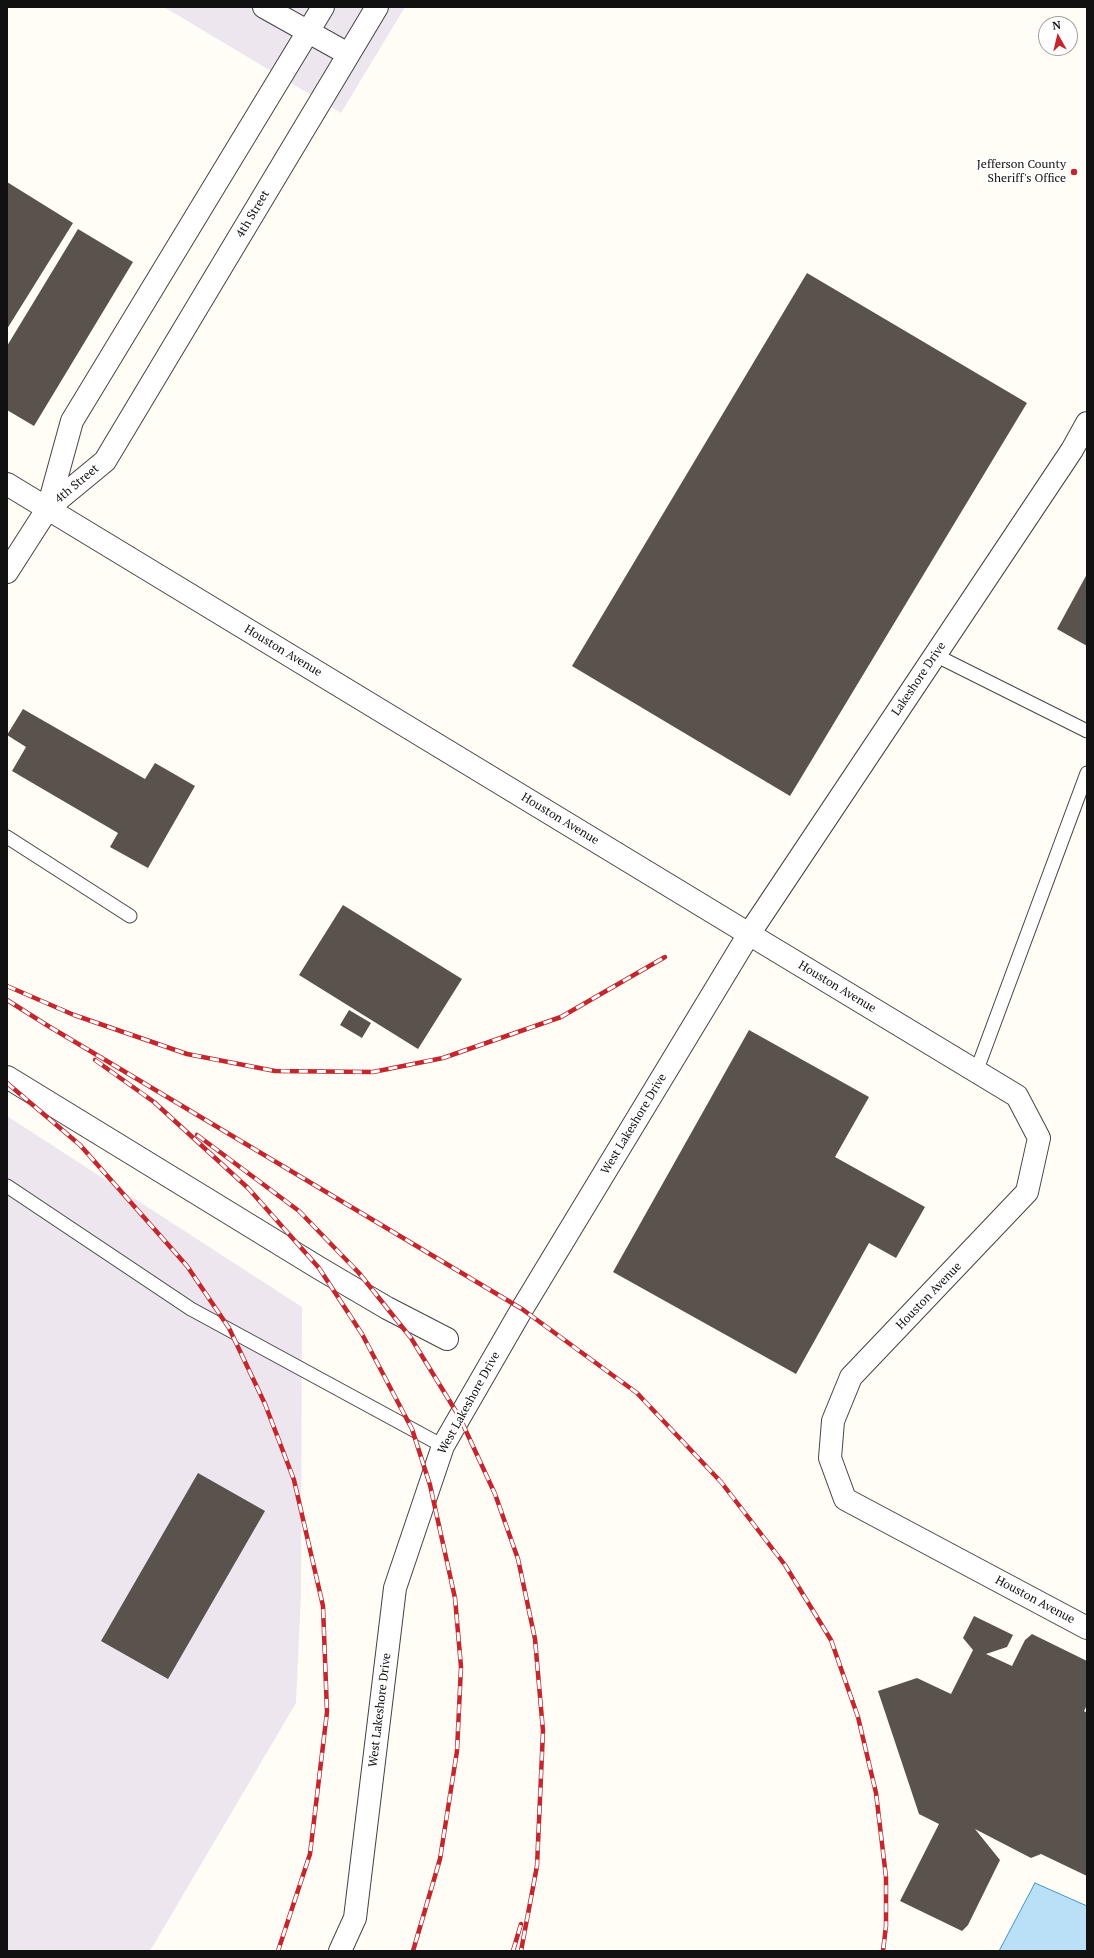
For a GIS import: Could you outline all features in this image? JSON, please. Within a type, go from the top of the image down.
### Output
[{"type":"street","points":[[264,7],[348,54]]},
{"type":"street","name":"4th Street","points":[[48,508],[72,421],[323,7]]},
{"type":"street","name":"4th Street","points":[[48,508],[105,461],[377,7]]},
{"type":"street","name":"Lakeshore Drive","points":[[749,934],[1072,450],[1087,423]]},
{"type":"street","name":"Houston Avenue","points":[[7,484],[1017,1096],[1039,1138],[1027,1192],[851,1377],[833,1421],[830,1458],[845,1499],[1087,1628]]},
{"type":"street","points":[[7,572],[48,508]]},
{"type":"street","name":"West Lakeshore Drive","points":[[340,1951],[355,1918],[395,1588],[443,1446],[522,1309],[749,934]]},
{"type":"street","points":[[7,1077],[373,1300],[447,1339]]},
{"type":"lane","points":[[935,655],[1087,731]]},
{"type":"lane","points":[[976,1072],[1087,773]]},
{"type":"lane","points":[[7,837],[130,916]]},
{"type":"lane","points":[[7,1186],[191,1309],[443,1446]]},
{"type":"shaded area","points":[[164,7],[405,7],[341,113]]},
{"type":"shaded area","points":[[7,1116],[302,1307],[301,1596],[296,1703],[150,1951],[7,1951]]},
{"type":"water","points":[[1035,1883],[1087,1906],[1087,1951],[999,1951]]},
{"type":"building","points":[[7,182],[73,223],[7,329]]},
{"type":"building","points":[[78,229],[133,262],[34,426],[7,410],[7,346]]},
{"type":"building","points":[[807,273],[1027,403],[790,796],[572,666]]},
{"type":"building","points":[[1087,574],[1087,646],[1057,629]]},
{"type":"building","points":[[23,709],[145,779],[155,763],[195,786],[148,868],[110,847],[118,833],[12,771],[26,747],[7,735]]},
{"type":"building","points":[[343,905],[462,979],[418,1049],[299,975]]},
{"type":"building","points":[[349,1010],[371,1023],[362,1038],[340,1025]]},
{"type":"building","points":[[749,1030],[869,1097],[835,1157],[925,1207],[896,1258],[869,1243],[796,1374],[613,1272]]},
{"type":"building","points":[[198,1473],[265,1511],[168,1679],[101,1641]]},
{"type":"building","points":[[974,1616],[1013,1635],[1007,1647],[986,1654],[1012,1666],[1025,1640],[1032,1634],[1087,1661],[1087,1705],[1084,1711],[1087,1713],[1087,1876],[1041,1854],[1031,1858],[975,1829],[1000,1860],[968,1925],[962,1931],[900,1901],[939,1824],[919,1814],[878,1691],[917,1678],[951,1694],[973,1650],[963,1638]]},
{"type":"railway","points":[[7,986],[74,1015],[187,1054],[275,1071],[373,1072],[443,1058],[561,1017],[665,957]]},
{"type":"railway","points":[[7,1000],[53,1029]]},
{"type":"railway","points":[[50,1027],[522,1309],[637,1393],[721,1482],[785,1565],[831,1640],[858,1717],[876,1793],[886,1877],[886,1926],[883,1951]]},
{"type":"railway","points":[[95,1060],[154,1102],[248,1188],[319,1268],[362,1334],[412,1429],[430,1485],[455,1598],[461,1667],[457,1751],[440,1859],[413,1951]]},
{"type":"railway","points":[[7,1083],[80,1145],[187,1266],[229,1328],[265,1404],[294,1480],[323,1606],[327,1712],[310,1854],[278,1951]]},
{"type":"railway","points":[[197,1135],[299,1211],[359,1273],[411,1338],[460,1418],[495,1494],[518,1559],[535,1639],[543,1731],[537,1866],[521,1951]]},
{"type":"railway","points":[[513,1951],[521,1924]]},
{"type":"place","name":"Jefferson County Sheriff's Office","points":[[1074,172]]}]
